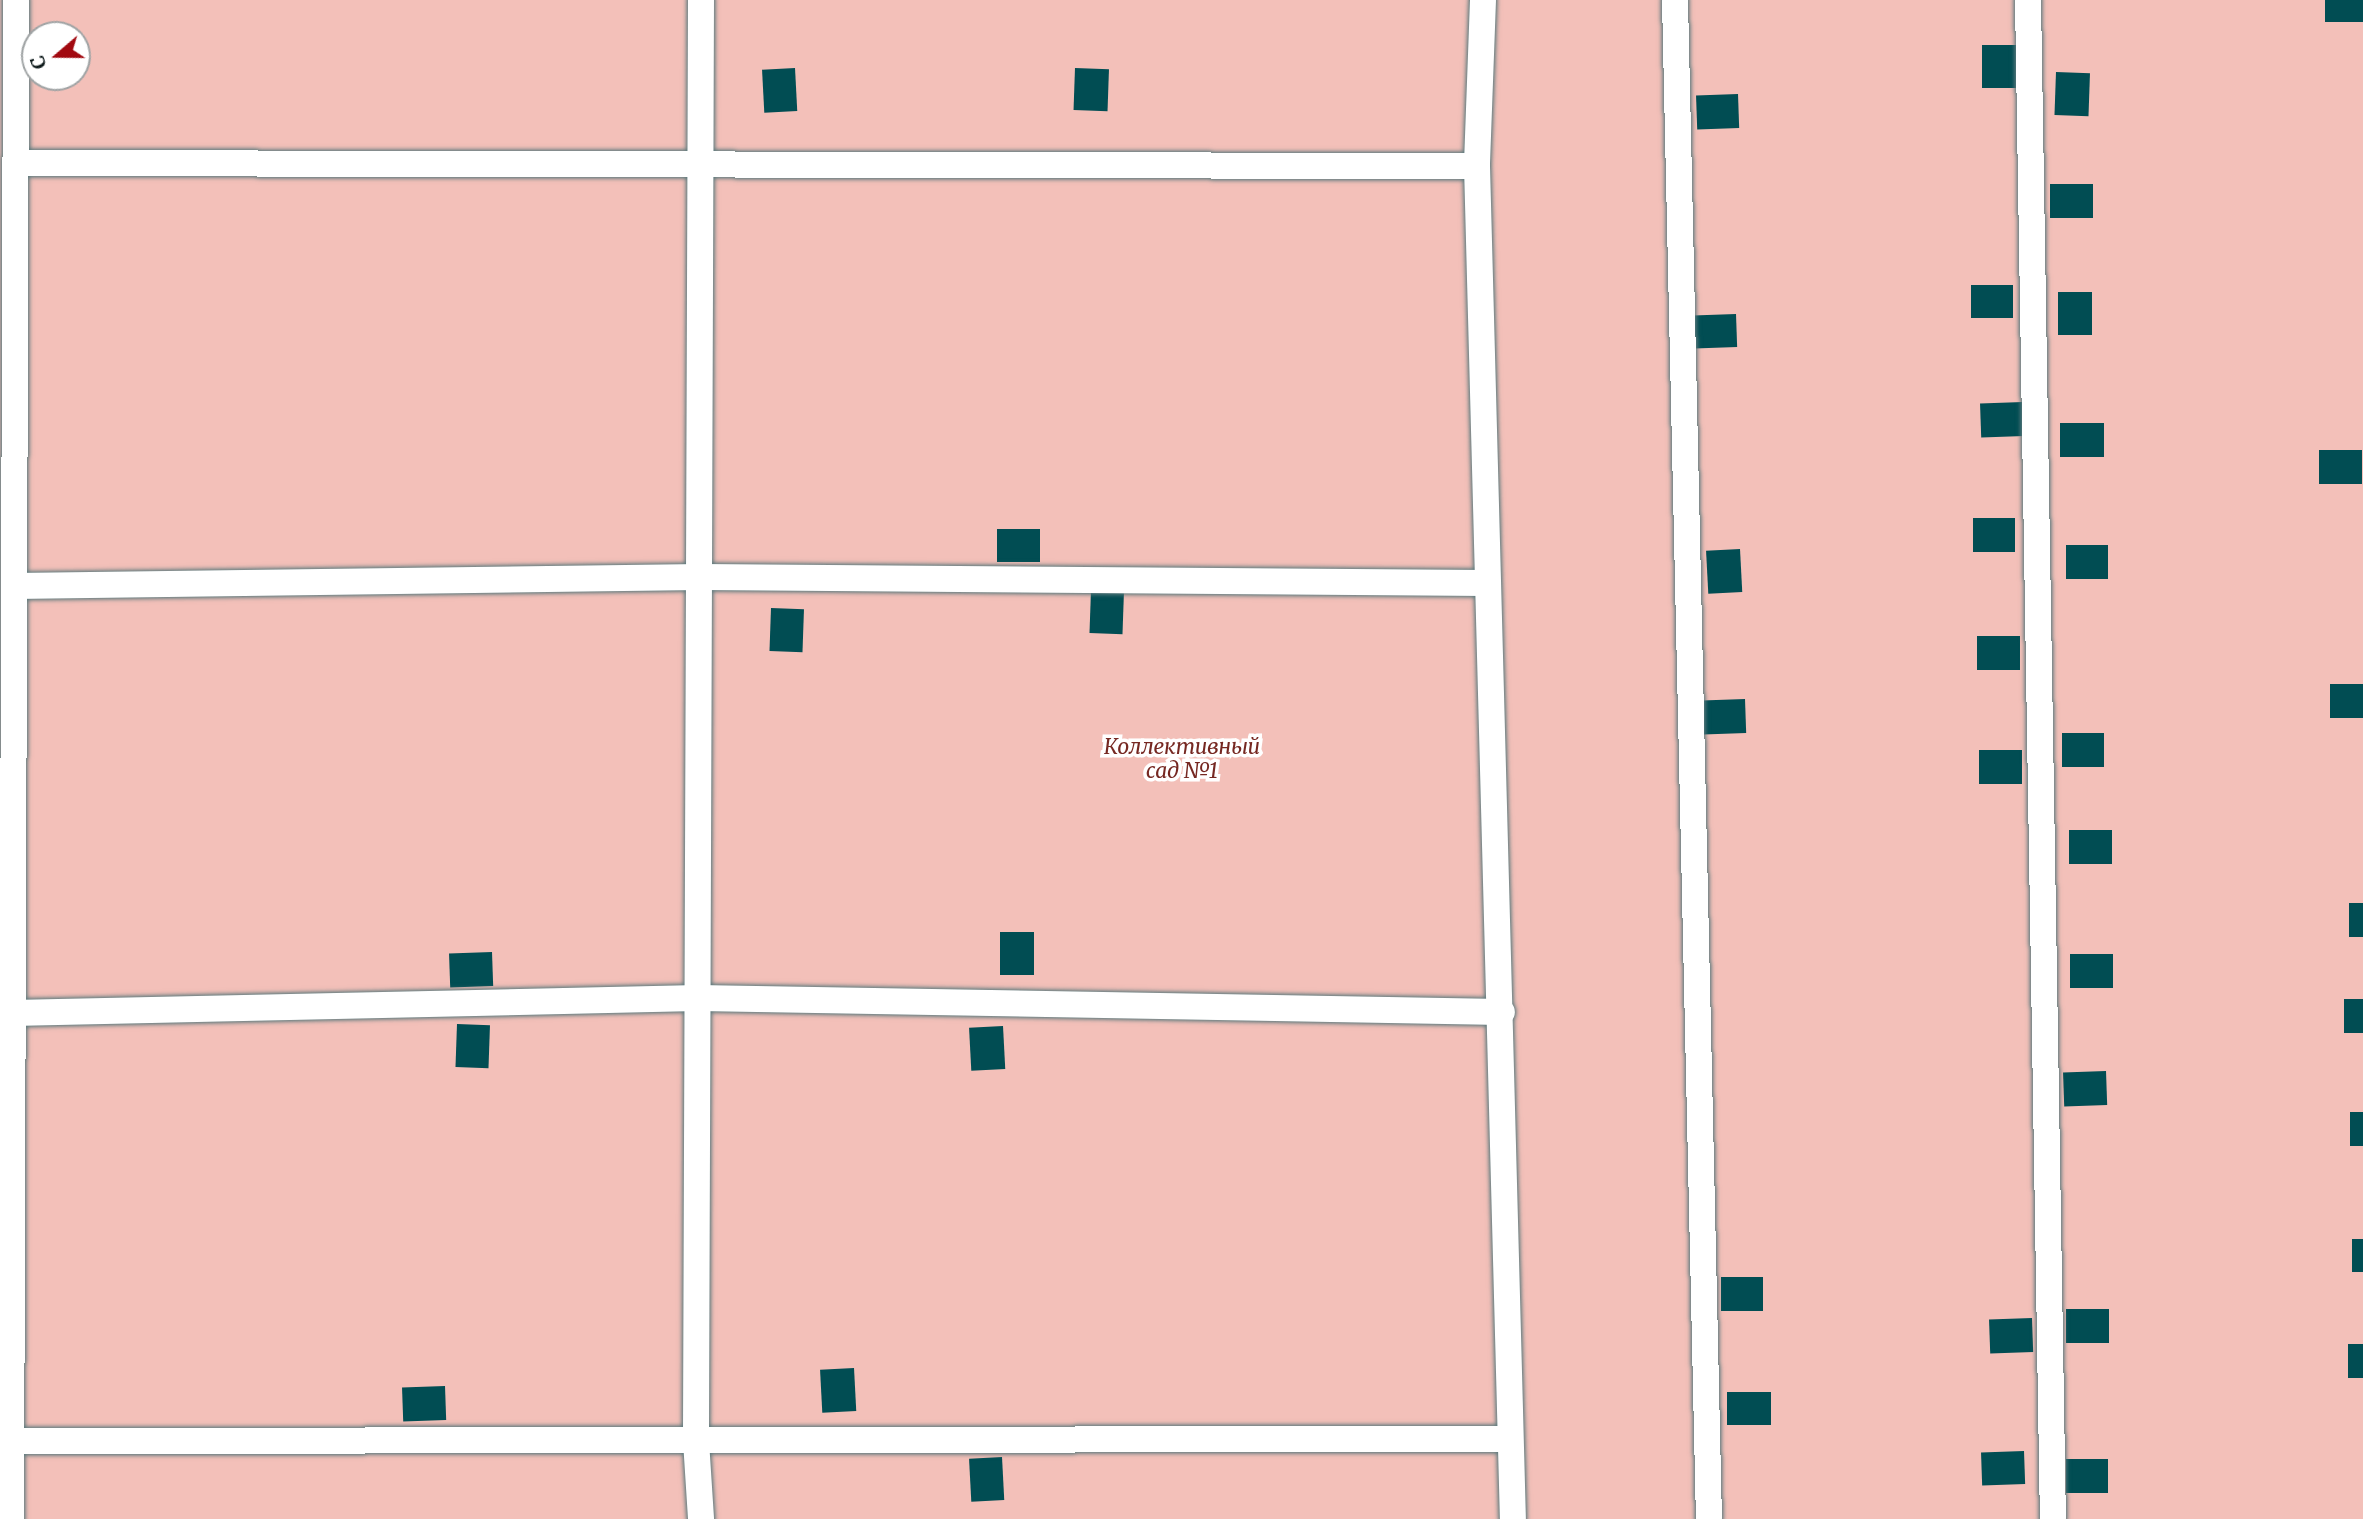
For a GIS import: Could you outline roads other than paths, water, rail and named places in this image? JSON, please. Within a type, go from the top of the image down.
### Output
[{"type":"lane","points":[[11,1519],[16,0]]},
{"type":"lane","points":[[701,0],[697,167],[701,577],[695,1441],[701,1519]]},
{"type":"lane","points":[[1483,0],[1477,166],[1486,583],[1502,1012],[1509,1439],[1513,1519]]},
{"type":"lane","points":[[1675,0],[1709,1519]]},
{"type":"lane","points":[[2028,0],[2053,1519]]},
{"type":"lane","points":[[15,163],[697,167],[1477,166]]},
{"type":"lane","points":[[14,586],[701,577],[1486,583]]},
{"type":"lane","points":[[12,1013],[698,998],[1502,1012]]},
{"type":"lane","points":[[11,1441],[1509,1439]]},
{"type":"park label","name":"Коллективный сад №1","points":[[1182,759]]}]
